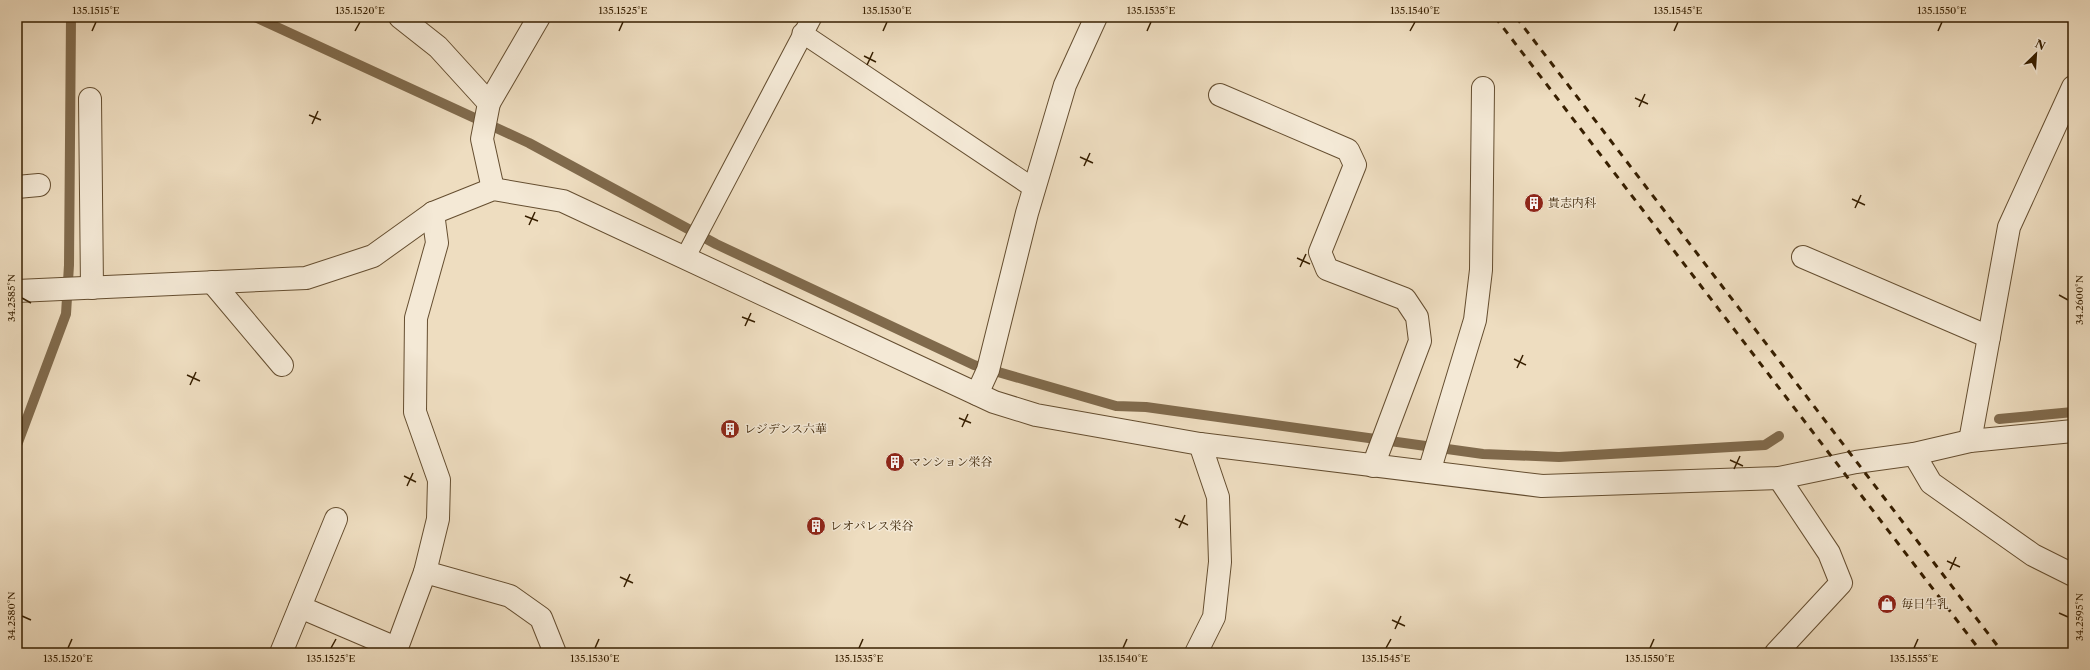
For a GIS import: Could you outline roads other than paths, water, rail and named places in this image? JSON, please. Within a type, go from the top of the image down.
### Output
[{"type":"street","points":[[400,17],[438,47],[487,113]]},
{"type":"street","points":[[493,189],[482,139],[487,113],[539,17]]},
{"type":"street","points":[[977,394],[989,363],[1035,189],[1065,85],[1096,17]]},
{"type":"street","points":[[1970,441],[2009,227],[2073,87]]},
{"type":"street","points":[[1432,464],[1475,320],[1482,270],[1483,88]]},
{"type":"street","points":[[1220,95],[1348,150],[1355,165],[1320,252],[1327,268],[1405,299],[1417,317],[1420,340],[1377,457]]},
{"type":"street","points":[[86,288],[90,99]]},
{"type":"street","points":[[17,187],[39,186]]},
{"type":"street","points":[[17,291],[306,278],[373,256],[433,213],[493,189],[563,202],[994,402],[1036,415],[1200,444],[1377,457],[1432,464],[1542,486],[1779,478],[1856,462],[1914,454],[1970,441],[2073,431]]},
{"type":"street","points":[[300,607],[396,650],[425,572],[438,519],[439,480],[415,412],[415,356],[416,318],[437,243],[433,213]]},
{"type":"street","points":[[1803,257],[1989,337]]},
{"type":"street","points":[[212,282],[282,365]]},
{"type":"street","points":[[1196,653],[1214,617],[1220,562],[1218,497],[1200,444]]},
{"type":"street","points":[[1914,454],[1931,484],[2033,555],[2073,575]]},
{"type":"street","points":[[1776,653],[1841,583],[1829,553],[1779,478]]},
{"type":"street","points":[[281,653],[336,518]]},
{"type":"street","points":[[425,572],[510,596],[541,618],[555,653]]},
{"type":"lane","points":[[685,258],[802,33],[812,17]]},
{"type":"lane","points":[[802,33],[1035,189]]},
{"type":"waterway","points":[[17,445],[66,314],[69,265],[71,17]]},
{"type":"waterway","points":[[255,17],[529,143],[716,244],[974,365],[1116,406],[1146,407],[1483,454],[1559,457],[1765,445],[1779,436]]},
{"type":"waterway","points":[[1999,419],[2073,412]]},
{"type":"railway","points":[[1495,17],[1982,653]]},
{"type":"railway","points":[[1516,17],[2003,653]]},
{"type":"place","name":"貴志内科","points":[[1534,203]]},
{"type":"place","name":"レジデンス六華","points":[[730,429]]},
{"type":"place","name":"マンション栄谷","points":[[895,462]]},
{"type":"place","name":"レオパレス栄谷","points":[[816,526]]},
{"type":"place","name":"毎日牛乳","points":[[1887,604]]}]
